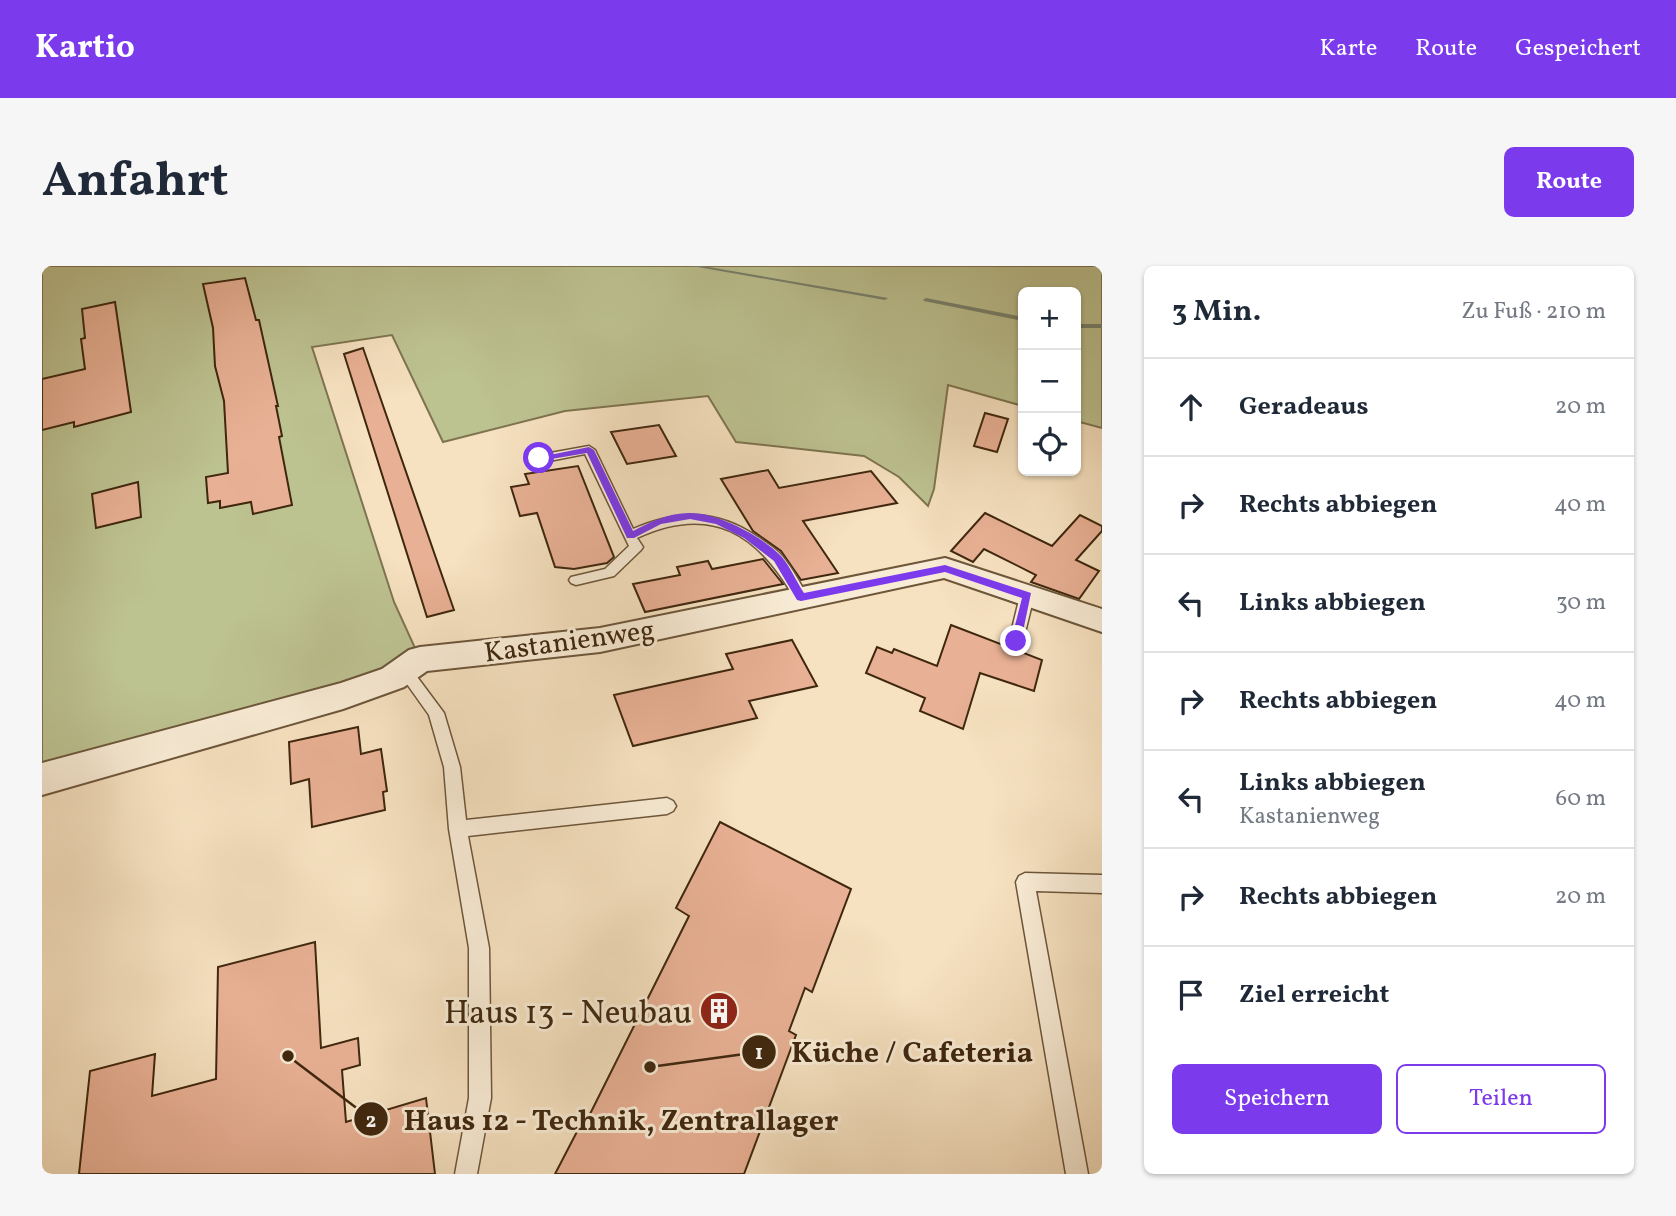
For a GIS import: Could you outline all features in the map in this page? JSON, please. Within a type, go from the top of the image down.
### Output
[{"type":"street","name":"Kastanienweg","points":[[42,779],[253,718],[343,696],[393,678],[420,659],[600,640],[945,568],[1102,621]]},
{"type":"lane","points":[[539,458],[589,450],[636,547],[609,573],[576,580]]},
{"type":"lane","points":[[630,536],[659,522],[690,516],[718,522],[747,536],[777,559],[801,597]]},
{"type":"lane","points":[[1016,641],[1027,596]]},
{"type":"lane","points":[[404,670],[436,713],[452,767],[458,829],[480,948],[480,1098],[466,1174]]},
{"type":"lane","points":[[458,829],[667,806]]},
{"type":"lane","points":[[1077,1174],[1025,882],[1102,884]]},
{"type":"green space","points":[[42,266],[1102,266],[1102,428],[1081,422],[1081,287],[1018,287],[1018,405],[948,385],[934,489],[928,506],[899,477],[864,456],[736,442],[708,396],[565,411],[443,442],[392,335],[312,347],[394,602],[420,659],[42,779]]},
{"type":"building","points":[[245,278],[256,320],[259,320],[278,406],[282,436],[279,437],[292,505],[253,514],[251,502],[220,508],[220,501],[208,503],[206,477],[228,473],[224,401],[215,366],[213,328],[203,284]]},
{"type":"building","points":[[115,302],[131,412],[74,427],[74,422],[42,430],[42,379],[85,369],[81,339],[85,338],[82,309]]},
{"type":"building","points":[[363,348],[454,610],[427,617],[344,354]]},
{"type":"building","points":[[985,413],[1008,419],[997,452],[974,446]]},
{"type":"building","points":[[659,425],[676,456],[627,464],[611,432]]},
{"type":"building","points":[[578,466],[614,557],[607,563],[574,569],[555,567],[537,513],[520,516],[511,487],[529,484],[525,474]]},
{"type":"building","points":[[768,470],[779,488],[871,471],[897,503],[803,521],[838,573],[801,580],[781,551],[753,531],[721,479]]},
{"type":"building","points":[[138,482],[141,517],[96,528],[92,494]]},
{"type":"building","points":[[985,513],[1052,546],[1080,515],[1102,526],[1102,531],[1076,560],[1099,571],[1079,599],[1031,582],[1036,575],[984,549],[973,562],[951,551]]},
{"type":"building","points":[[763,559],[783,584],[645,612],[633,584],[680,575],[677,567],[708,561],[712,569]]},
{"type":"building","points":[[951,625],[1042,660],[1034,691],[980,673],[963,729],[920,711],[925,698],[866,673],[877,647],[892,653],[894,649],[937,666]]},
{"type":"building","points":[[792,640],[817,686],[749,701],[757,718],[633,746],[614,695],[733,669],[726,654]]},
{"type":"building","points":[[358,727],[361,754],[381,749],[387,791],[383,792],[385,810],[312,827],[309,779],[291,784],[289,742]]},
{"type":"building","name":"Haus 13 - Neubau","points":[[720,822],[851,889],[812,992],[805,988],[789,1031],[796,1035],[744,1174],[555,1174],[582,1122],[585,1124],[689,916],[676,908]]},
{"type":"building","points":[[315,942],[321,1048],[358,1038],[360,1065],[342,1070],[346,1122],[426,1098],[435,1174],[79,1174],[90,1071],[155,1054],[152,1096],[216,1079],[218,967]]},
{"type":"waterway","points":[[694,266],[885,298]]},
{"type":"waterway","points":[[926,300],[1018,318]]},
{"type":"waterway","points":[[1081,326],[1102,326]]},
{"type":"place","name":"Haus 13 - Neubau","points":[[719,1011]]},
{"type":"place","name":"Haus 12 - Technik, Zentrallager","points":[[288,1056]]},
{"type":"place","name":"Küche / Cafeteria","points":[[650,1067]]},
{"type":"route","points":[[539,458],[589,450],[630,536],[659,522],[690,516],[718,522],[747,536],[777,559],[801,597],[945,568],[1027,596],[1016,641]]}]
